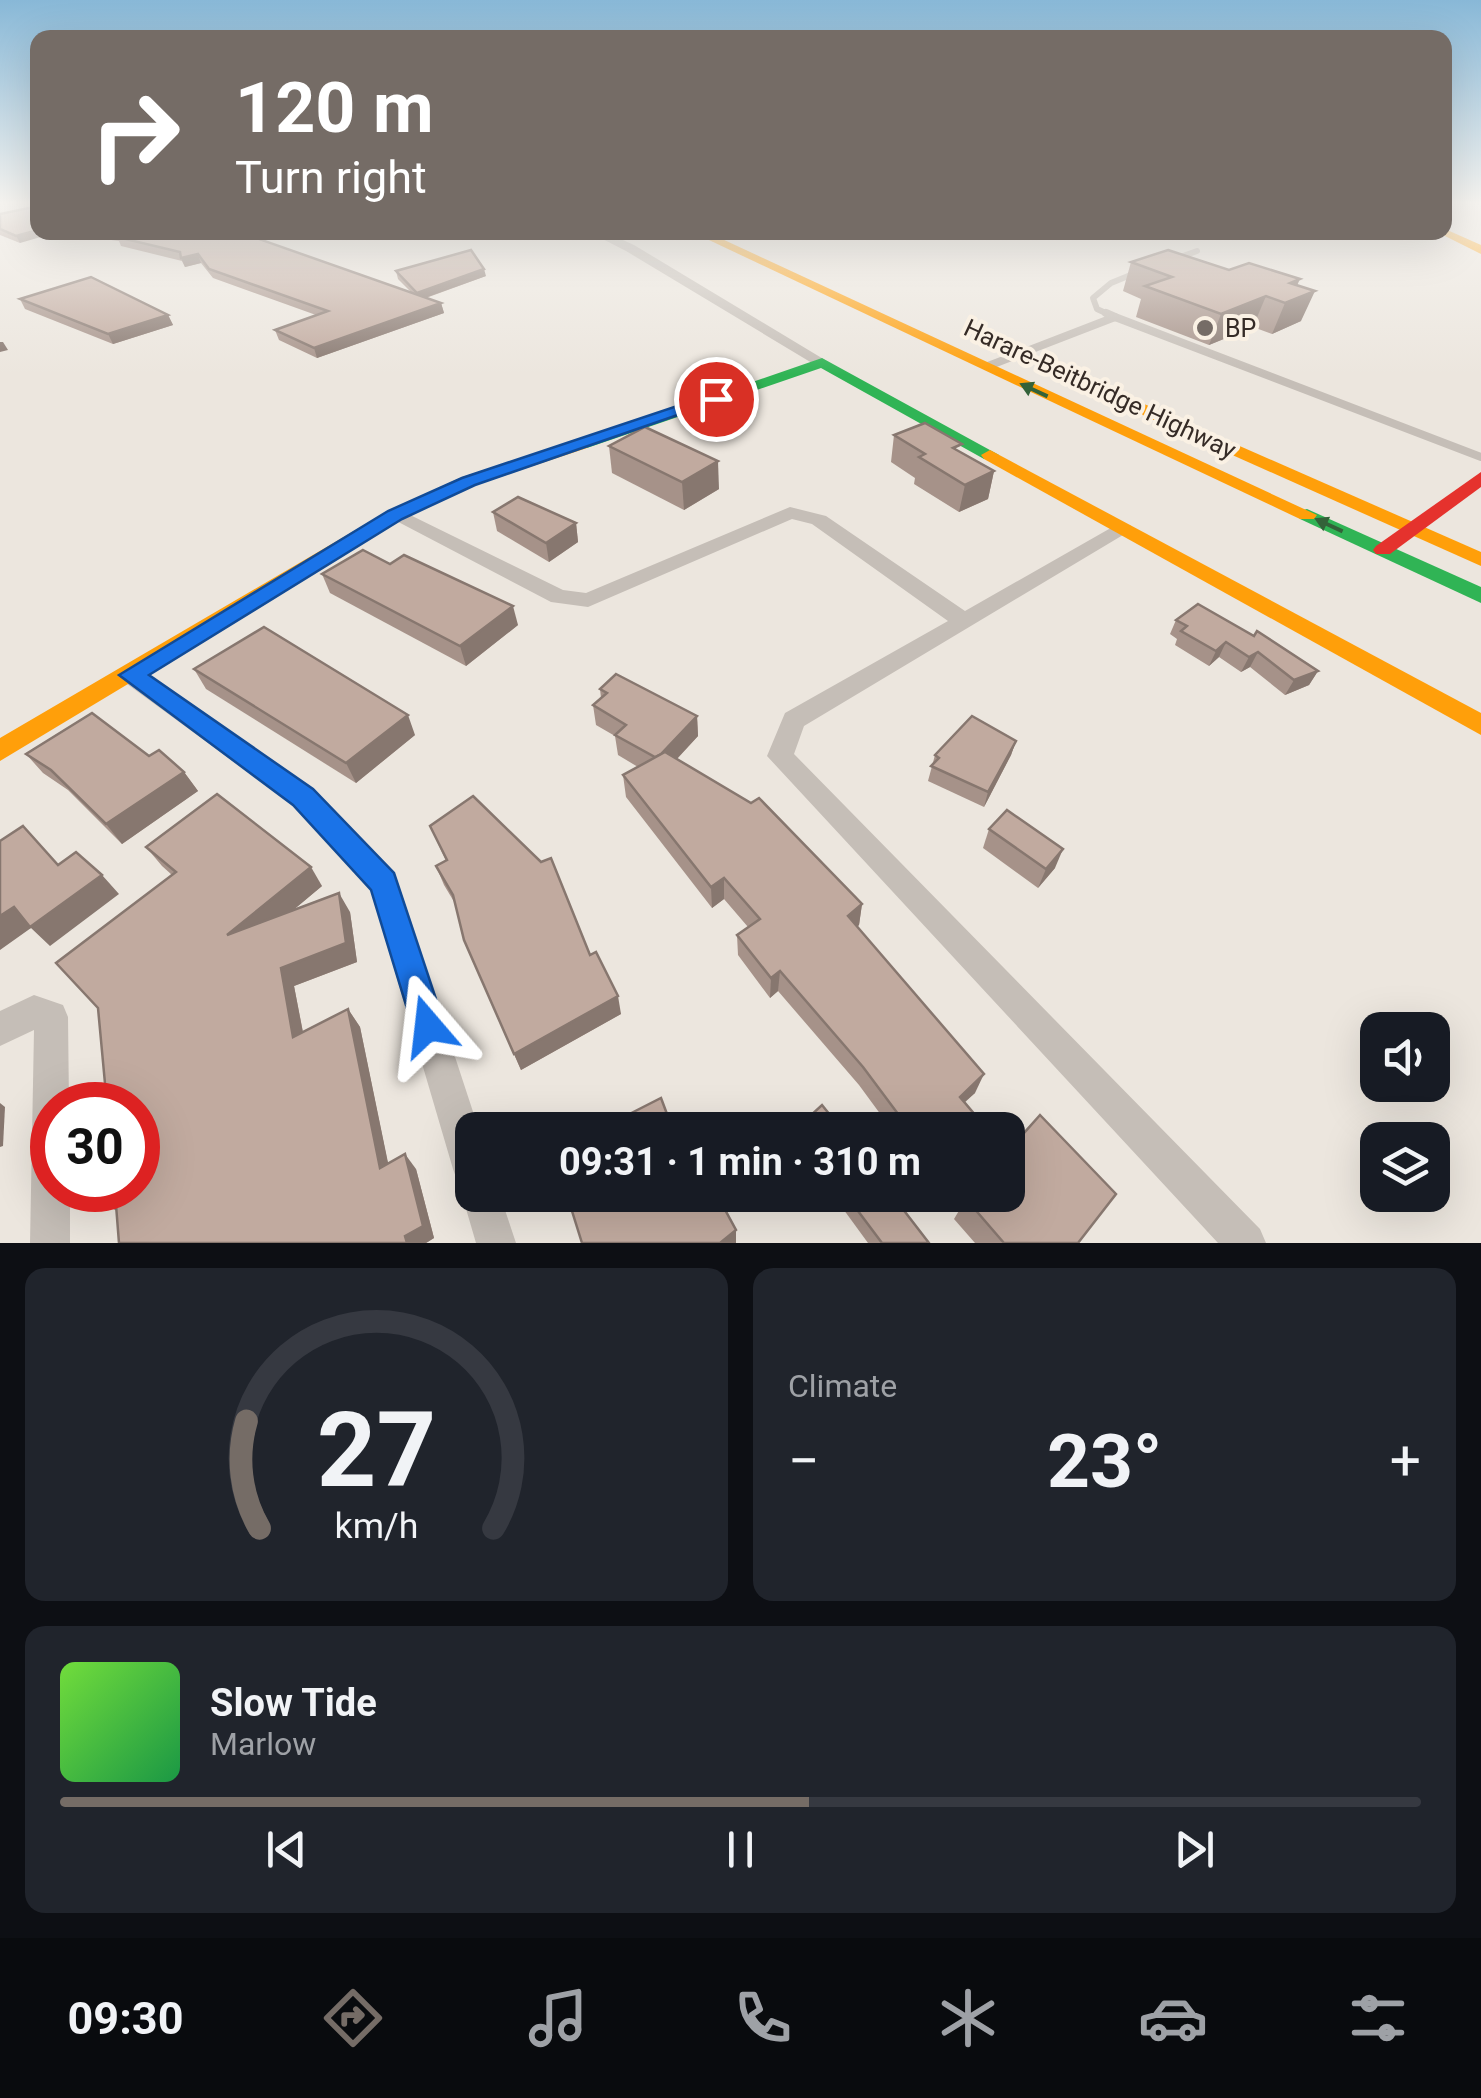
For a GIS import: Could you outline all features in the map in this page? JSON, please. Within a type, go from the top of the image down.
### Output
[{"type":"main road","name":"Harare-Beitbridge Highway","points":[[755,259],[1481,596]]},
{"type":"main road","name":"Harare-Beitbridge Highway","points":[[800,259],[1481,560]]},
{"type":"main road","points":[[0,752],[395,515],[469,482],[822,363],[1481,725]]},
{"type":"main road","points":[[1383,550],[1481,478]]},
{"type":"street","points":[[648,259],[822,363]]},
{"type":"street","points":[[395,515],[559,597],[588,600],[790,513],[819,520],[964,621]]},
{"type":"street","points":[[1123,528],[794,720],[780,756],[1246,1243]]},
{"type":"street","points":[[132,675],[303,797],[384,883],[455,1114]]},
{"type":"street","points":[[0,1029],[34,1012],[52,1017],[50,1243]]},
{"type":"street","points":[[486,1212],[496,1243]]},
{"type":"lane","points":[[1163,264],[1176,259]]},
{"type":"lane","points":[[1146,270],[1111,283],[1093,298],[1097,309],[1481,456]]},
{"type":"lane","points":[[984,367],[1115,317]]},
{"type":"building","points":[[202,259],[316,259],[441,303],[314,348],[275,330],[328,311],[209,269]]},
{"type":"building","points":[[439,259],[477,259],[484,269],[417,293],[396,271]]},
{"type":"building","points":[[1195,259],[1229,270],[1249,263],[1300,279],[1290,283],[1315,291],[1285,303],[1266,296],[1221,314],[1145,286],[1172,277],[1131,262]]},
{"type":"building","points":[[91,277],[168,315],[108,334],[20,299]]},
{"type":"building","points":[[925,423],[962,444],[953,448],[994,471],[965,485],[919,457],[925,454],[894,435]]},
{"type":"building","points":[[645,427],[718,461],[682,482],[609,446]]},
{"type":"building","points":[[518,497],[576,523],[546,543],[493,512]]},
{"type":"building","points":[[363,550],[390,564],[404,555],[513,606],[460,646],[322,574]]},
{"type":"building","points":[[1198,604],[1254,636],[1257,631],[1318,671],[1294,680],[1258,652],[1249,657],[1226,642],[1216,651],[1181,631],[1187,626],[1176,620]]},
{"type":"building","points":[[264,627],[408,715],[346,763],[194,669]]},
{"type":"building","points":[[616,674],[697,716],[661,754],[655,757],[615,735],[626,725],[593,705],[607,693],[600,689]]},
{"type":"building","points":[[92,713],[149,756],[159,750],[184,772],[106,824],[51,770],[26,754]]},
{"type":"building","points":[[972,716],[1016,741],[988,792],[931,766],[939,758],[935,755]]},
{"type":"building","points":[[665,752],[751,803],[759,798],[862,904],[848,916],[984,1074],[960,1097],[973,1112],[897,1112],[780,971],[771,978],[737,935],[760,919],[724,878],[711,887],[623,775]]},
{"type":"building","points":[[217,794],[311,867],[227,935],[339,893],[346,943],[281,968],[293,1037],[348,1009],[380,1168],[405,1154],[423,1226],[405,1236],[407,1243],[119,1243],[117,1212],[160,1212],[160,1082],[105,1082],[98,1008],[56,963],[176,872],[146,847]]},
{"type":"building","points":[[473,796],[541,862],[551,858],[590,955],[596,952],[618,996],[514,1054],[464,940],[453,895],[436,866],[447,860],[430,826]]},
{"type":"building","points":[[1007,810],[1063,849],[1046,869],[989,829]]},
{"type":"building","points":[[23,826],[58,865],[76,852],[102,875],[30,927],[14,907],[0,916],[0,841]]},
{"type":"building","points":[[661,1098],[666,1112],[633,1112]]},
{"type":"building","points":[[1040,1115],[1116,1194],[1078,1243],[1004,1243],[977,1212],[1025,1212],[1025,1132]]},
{"type":"building","points":[[572,1212],[726,1212],[736,1230],[720,1243],[582,1243]]},
{"type":"building","points":[[859,1212],[905,1212],[929,1243],[882,1243]]},
{"type":"traffic: fast","points":[[581,444],[822,363],[990,455]]},
{"type":"traffic: fast","points":[[1307,515],[1481,596]]},
{"type":"traffic: slow","points":[[755,259],[1307,515]]},
{"type":"traffic: slow","points":[[1086,384],[1481,560]]},
{"type":"traffic: slow","points":[[0,751],[395,515],[469,481],[581,444]]},
{"type":"traffic: slow","points":[[990,455],[1481,725]]},
{"type":"traffic: jam","points":[[1383,550],[1481,478]]},
{"type":"place","name":"BP","points":[[1205,328]]},
{"type":"route","points":[[428,1026],[384,883],[303,797],[132,675],[395,515],[469,482],[716,399]]}]
